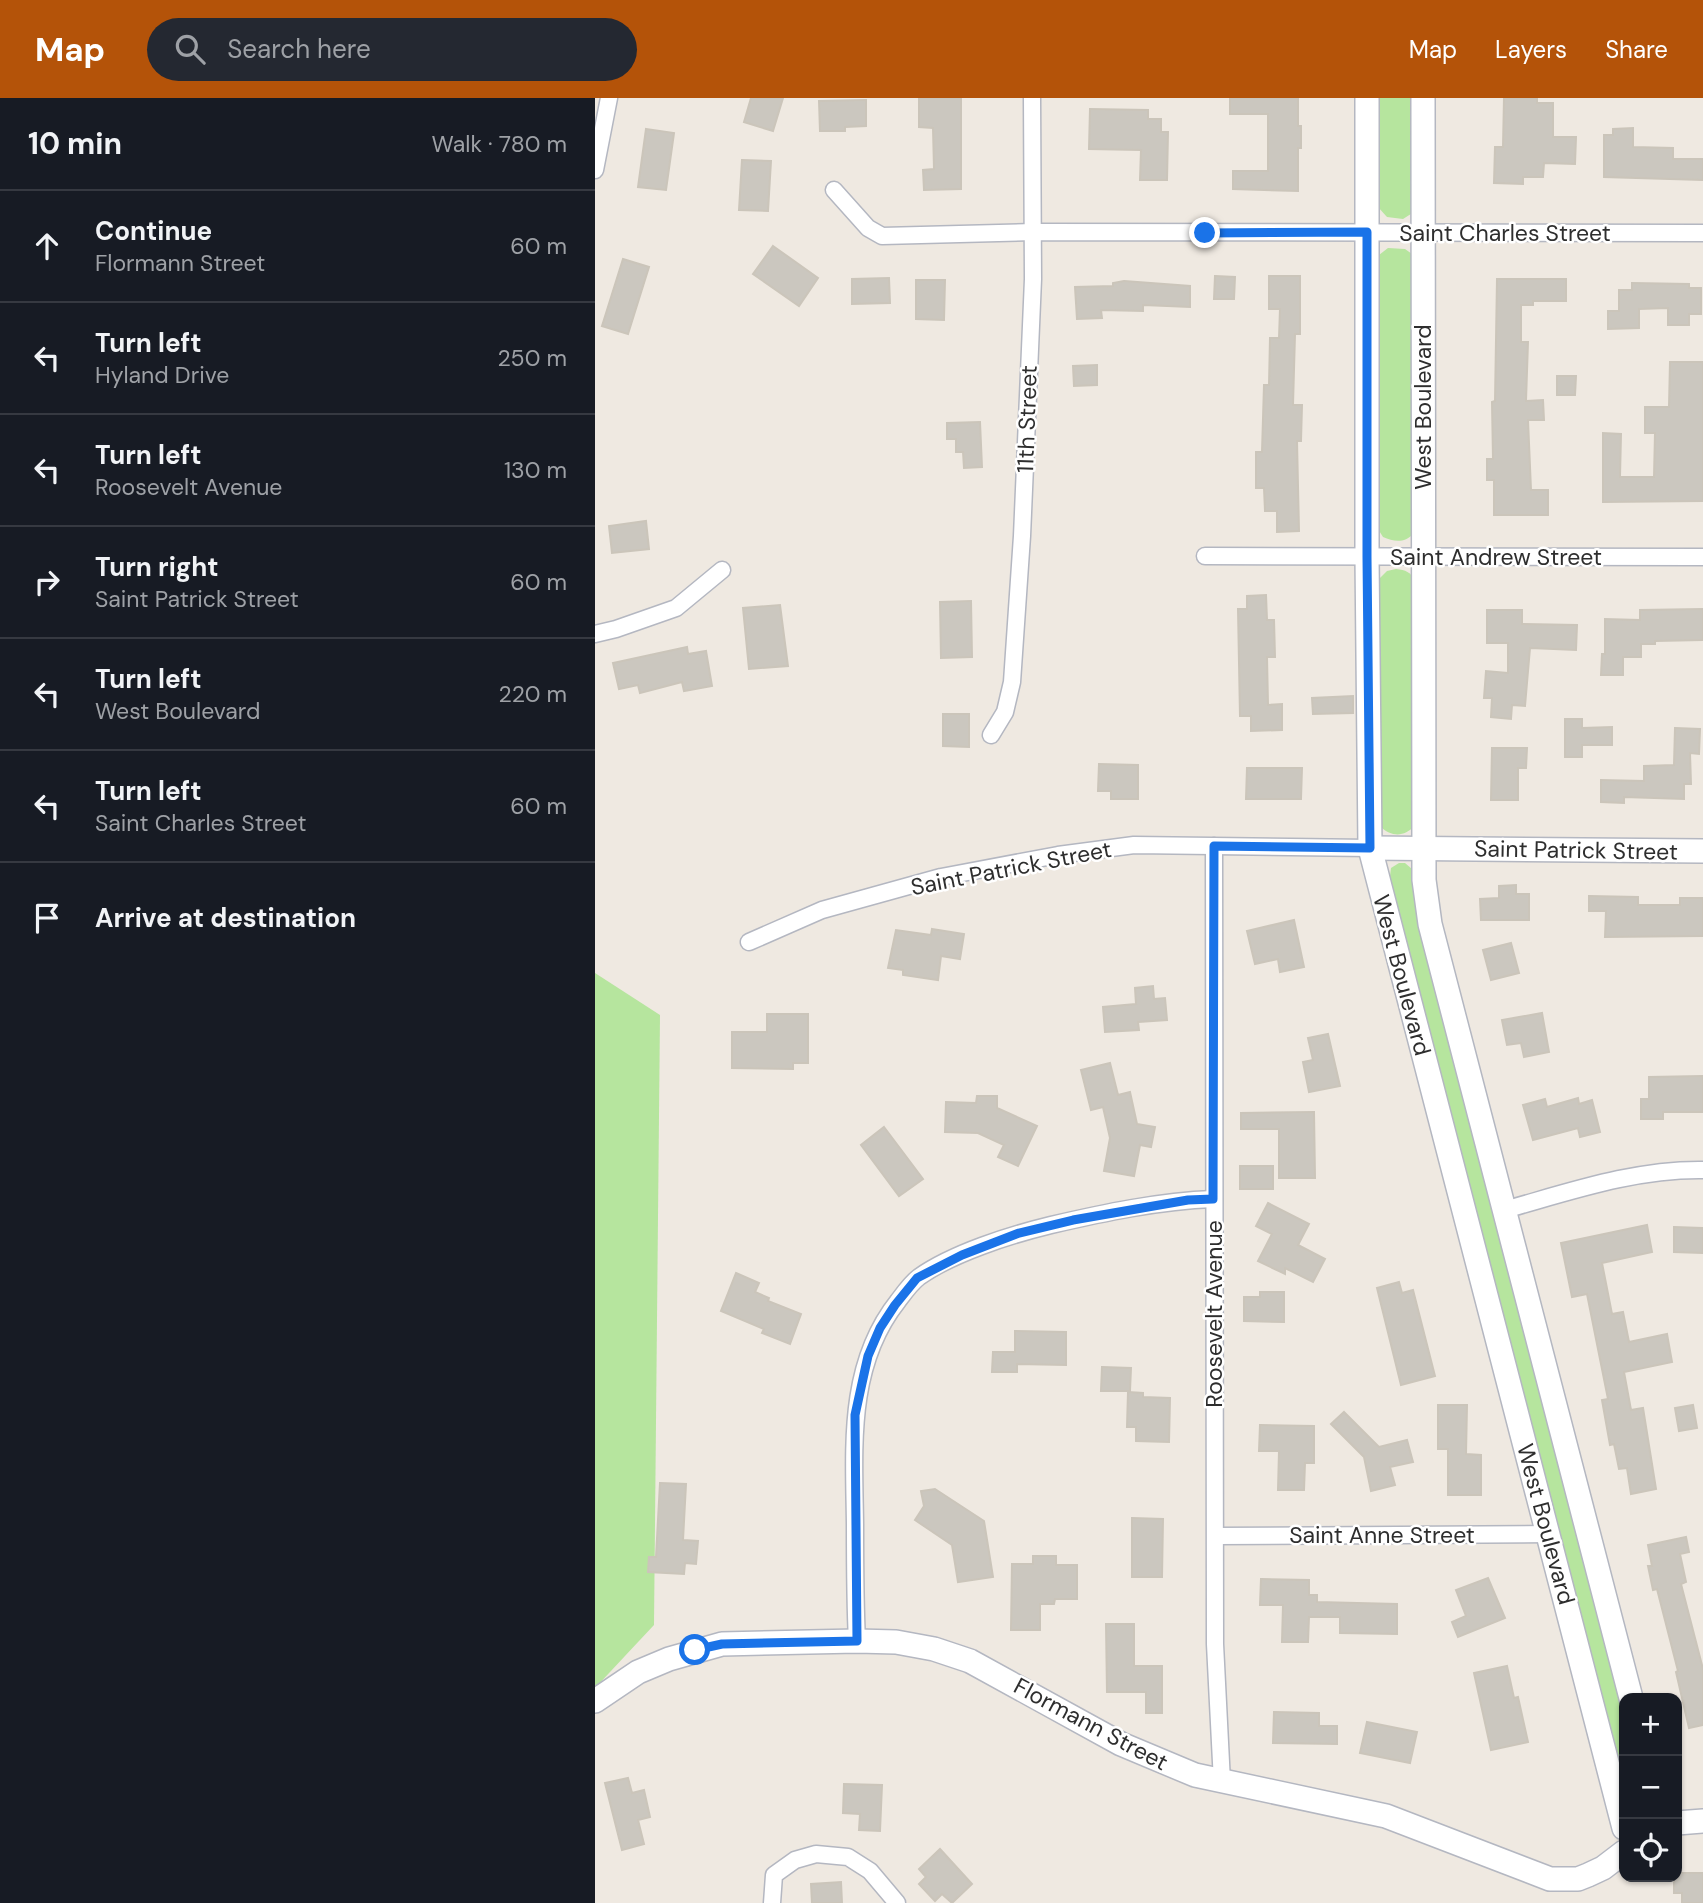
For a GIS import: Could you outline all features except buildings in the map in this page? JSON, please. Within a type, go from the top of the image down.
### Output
[{"type":"street","points":[[595,170],[609,98]]},
{"type":"street","name":"11th Street","points":[[991,735],[1006,712],[1012,682],[1022,536],[1033,279],[1032,98]]},
{"type":"street","name":"West Boulevard","points":[[1367,98],[1370,848],[1622,1819]]},
{"type":"street","name":"West Boulevard","points":[[1423,98],[1424,880],[1430,923],[1630,1693]]},
{"type":"street","name":"Saint Charles Street","points":[[834,190],[868,228],[881,236],[1033,232],[1703,233]]},
{"type":"street","name":"Saint Andrew Street","points":[[1205,556],[1703,557]]},
{"type":"street","points":[[595,634],[676,608],[722,570]]},
{"type":"street","name":"Saint Patrick Street","points":[[749,942],[822,910],[941,877],[1093,849],[1135,845],[1703,851]]},
{"type":"street","name":"Roosevelt Avenue","points":[[1214,846],[1215,1644],[1222,1782]]},
{"type":"street","points":[[1504,1210],[1625,1177],[1655,1172],[1703,1170]]},
{"type":"street","points":[[857,1641],[855,1415],[868,1356],[880,1328],[895,1305],[917,1278],[962,1255],[1019,1233],[1163,1204],[1213,1199]]},
{"type":"street","name":"Saint Anne Street","points":[[1216,1536],[1549,1534]]},
{"type":"street","name":"Flormann Street","points":[[595,1701],[638,1672],[669,1659],[722,1644],[896,1642],[934,1649],[970,1661],[1121,1744],[1195,1775],[1386,1816],[1550,1879],[1579,1879],[1603,1868],[1619,1856]]},
{"type":"street","points":[[1682,1823],[1703,1821]]},
{"type":"street","points":[[772,1903],[774,1875],[795,1860],[817,1854],[848,1857],[870,1871],[897,1903]]},
{"type":"green space","points":[[1377,98],[1416,98],[1414,212],[1403,219],[1387,217],[1378,207]]},
{"type":"green space","points":[[1388,248],[1405,249],[1412,254],[1413,534],[1399,541],[1383,537],[1378,529],[1377,259]]},
{"type":"green space","points":[[1396,569],[1407,572],[1415,580],[1414,826],[1398,834],[1389,833],[1381,827],[1377,581],[1387,571]]},
{"type":"green space","points":[[1405,863],[1412,869],[1623,1693],[1619,1693],[1619,1759],[1389,884],[1391,868]]},
{"type":"green space","points":[[595,973],[660,1015],[654,1625],[595,1688]]},
{"type":"route","points":[[695,1650],[722,1644],[756,1642],[857,1641],[855,1415],[868,1356],[880,1328],[917,1278],[962,1255],[1019,1233],[1073,1220],[1188,1200],[1213,1199],[1214,846],[1370,848],[1367,232],[1205,233]]}]
